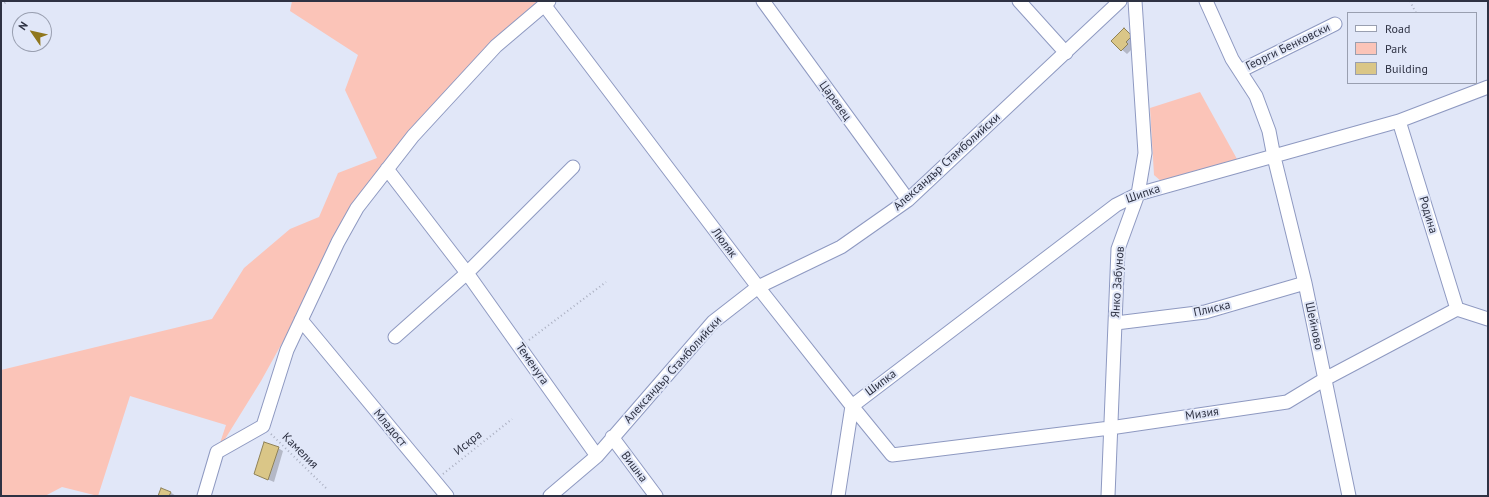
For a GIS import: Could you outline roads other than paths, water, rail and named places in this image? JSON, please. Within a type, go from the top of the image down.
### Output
[{"type":"street","name":"Царевец","points":[[763,1],[908,200]]},
{"type":"street","points":[[1019,1],[1066,54]]},
{"type":"street","name":"Александър Стамболийски","points":[[550,496],[597,456],[713,322],[758,287],[841,247],[908,200],[1066,54],[1120,1]]},
{"type":"street","name":"Янко Забунов","points":[[1108,496],[1118,249],[1138,194],[1146,153],[1135,1]]},
{"type":"street","points":[[1206,1],[1232,60],[1240,71]]},
{"type":"street","points":[[204,496],[217,452],[263,426],[287,350],[338,242],[357,208],[413,136],[496,46],[547,3]]},
{"type":"street","name":"Люляк","points":[[547,3],[758,287],[892,455]]},
{"type":"street","name":"Георги Бенковски","points":[[1240,71],[1335,24]]},
{"type":"street","name":"Шейново","points":[[1240,71],[1256,96],[1269,130],[1305,283],[1350,496]]},
{"type":"street","name":"Шипка","points":[[852,406],[1116,205],[1138,194],[1399,121],[1488,87]]},
{"type":"street","name":"Родина","points":[[1399,121],[1457,309]]},
{"type":"street","points":[[395,336],[467,272],[573,167]]},
{"type":"street","name":"Теменуга","points":[[387,169],[467,272],[597,456]]},
{"type":"street","name":"Плиска","points":[[1116,322],[1205,312],[1305,283]]},
{"type":"street","points":[[1457,309],[1488,319]]},
{"type":"street","name":"Мизия","points":[[892,455],[1110,428],[1287,402],[1325,379],[1457,309]]},
{"type":"street","name":"Младост","points":[[301,320],[446,496]]},
{"type":"street","points":[[838,496],[852,406]]},
{"type":"street","name":"Вишна","points":[[612,437],[656,496]]}]
